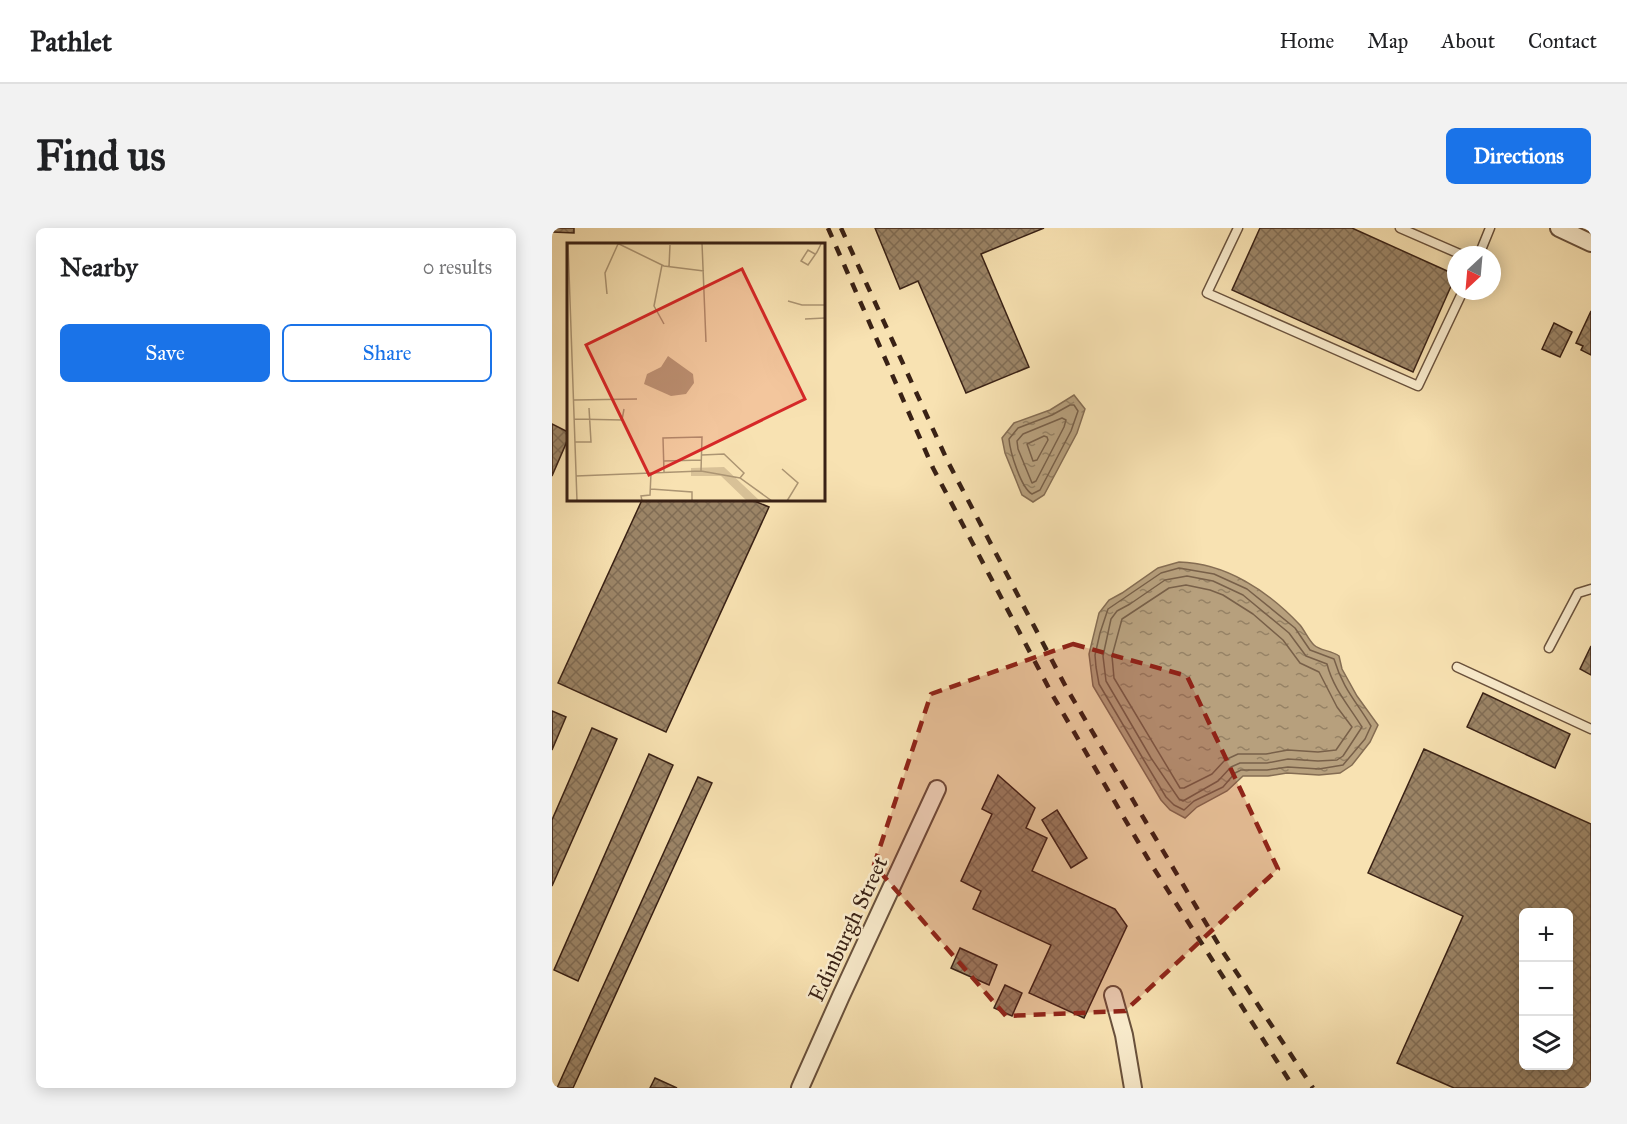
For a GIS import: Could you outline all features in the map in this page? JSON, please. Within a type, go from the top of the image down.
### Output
[{"type":"street","points":[[1558,228],[1576,231],[1591,243]]},
{"type":"street","name":"Edinburgh Street","points":[[800,1088],[937,789]]},
{"type":"street","points":[[1113,995],[1124,1035],[1133,1088]]},
{"type":"lane","points":[[1238,228],[1207,293],[1418,386],[1459,300]]},
{"type":"lane","points":[[1400,228],[1447,248]]},
{"type":"lane","points":[[1483,246],[1490,228]]},
{"type":"lane","points":[[1549,648],[1578,593],[1591,590]]},
{"type":"lane","points":[[1457,667],[1591,729]]},
{"type":"highlighted area","points":[[1073,644],[1187,676],[1278,869],[1125,1011],[1006,1016],[874,865],[931,694]]},
{"type":"water","points":[[1074,395],[1085,409],[1077,433],[1044,495],[1033,502],[1022,495],[1005,453],[1002,438],[1014,423],[1050,410]]},
{"type":"water","points":[[1179,562],[1213,567],[1245,581],[1288,613],[1314,645],[1339,656],[1342,669],[1357,696],[1378,725],[1370,742],[1352,765],[1340,773],[1243,776],[1227,791],[1197,807],[1185,818],[1170,810],[1161,800],[1093,686],[1089,654],[1099,613],[1109,600],[1158,568]]},
{"type":"building","points":[[552,228],[574,228],[574,233],[552,232]]},
{"type":"building","points":[[875,228],[1044,228],[981,254],[1029,367],[966,393],[918,281],[900,289]]},
{"type":"building","points":[[1260,228],[1352,228],[1447,271],[1447,295],[1413,372],[1232,290]]},
{"type":"building","points":[[1591,311],[1591,355],[1581,350],[1583,346],[1576,343]]},
{"type":"building","points":[[1554,323],[1572,332],[1560,357],[1542,349]]},
{"type":"building","points":[[552,424],[567,432],[567,441],[552,476]]},
{"type":"building","points":[[642,501],[754,501],[769,507],[666,732],[558,683]]},
{"type":"building","points":[[1591,646],[1591,675],[1580,669]]},
{"type":"building","points":[[1483,693],[1570,734],[1555,768],[1467,727]]},
{"type":"building","points":[[552,711],[566,717],[552,750]]},
{"type":"building","points":[[592,728],[617,739],[552,886],[552,820]]},
{"type":"building","points":[[1424,749],[1591,824],[1591,1088],[1454,1088],[1397,1063],[1463,916],[1368,873]]},
{"type":"building","points":[[649,754],[673,765],[578,981],[554,970]]},
{"type":"building","points":[[998,775],[1035,808],[1026,828],[1047,838],[1032,871],[1115,909],[1127,926],[1084,1018],[1029,993],[1051,945],[973,909],[981,891],[961,881],[992,814],[982,809]]},
{"type":"building","points":[[698,777],[712,783],[573,1088],[557,1088]]},
{"type":"building","points":[[1057,810],[1087,858],[1071,868],[1042,820]]},
{"type":"building","points":[[960,948],[997,965],[989,985],[951,968]]},
{"type":"building","points":[[1005,985],[1022,993],[1012,1016],[994,1008]]},
{"type":"building","points":[[655,1078],[677,1088],[650,1088]]},
{"type":"railway","points":[[828,228],[933,468],[1053,696],[1151,864],[1294,1088]]},
{"type":"railway","points":[[841,228],[948,462],[1067,689],[1223,952],[1313,1088]]}]
